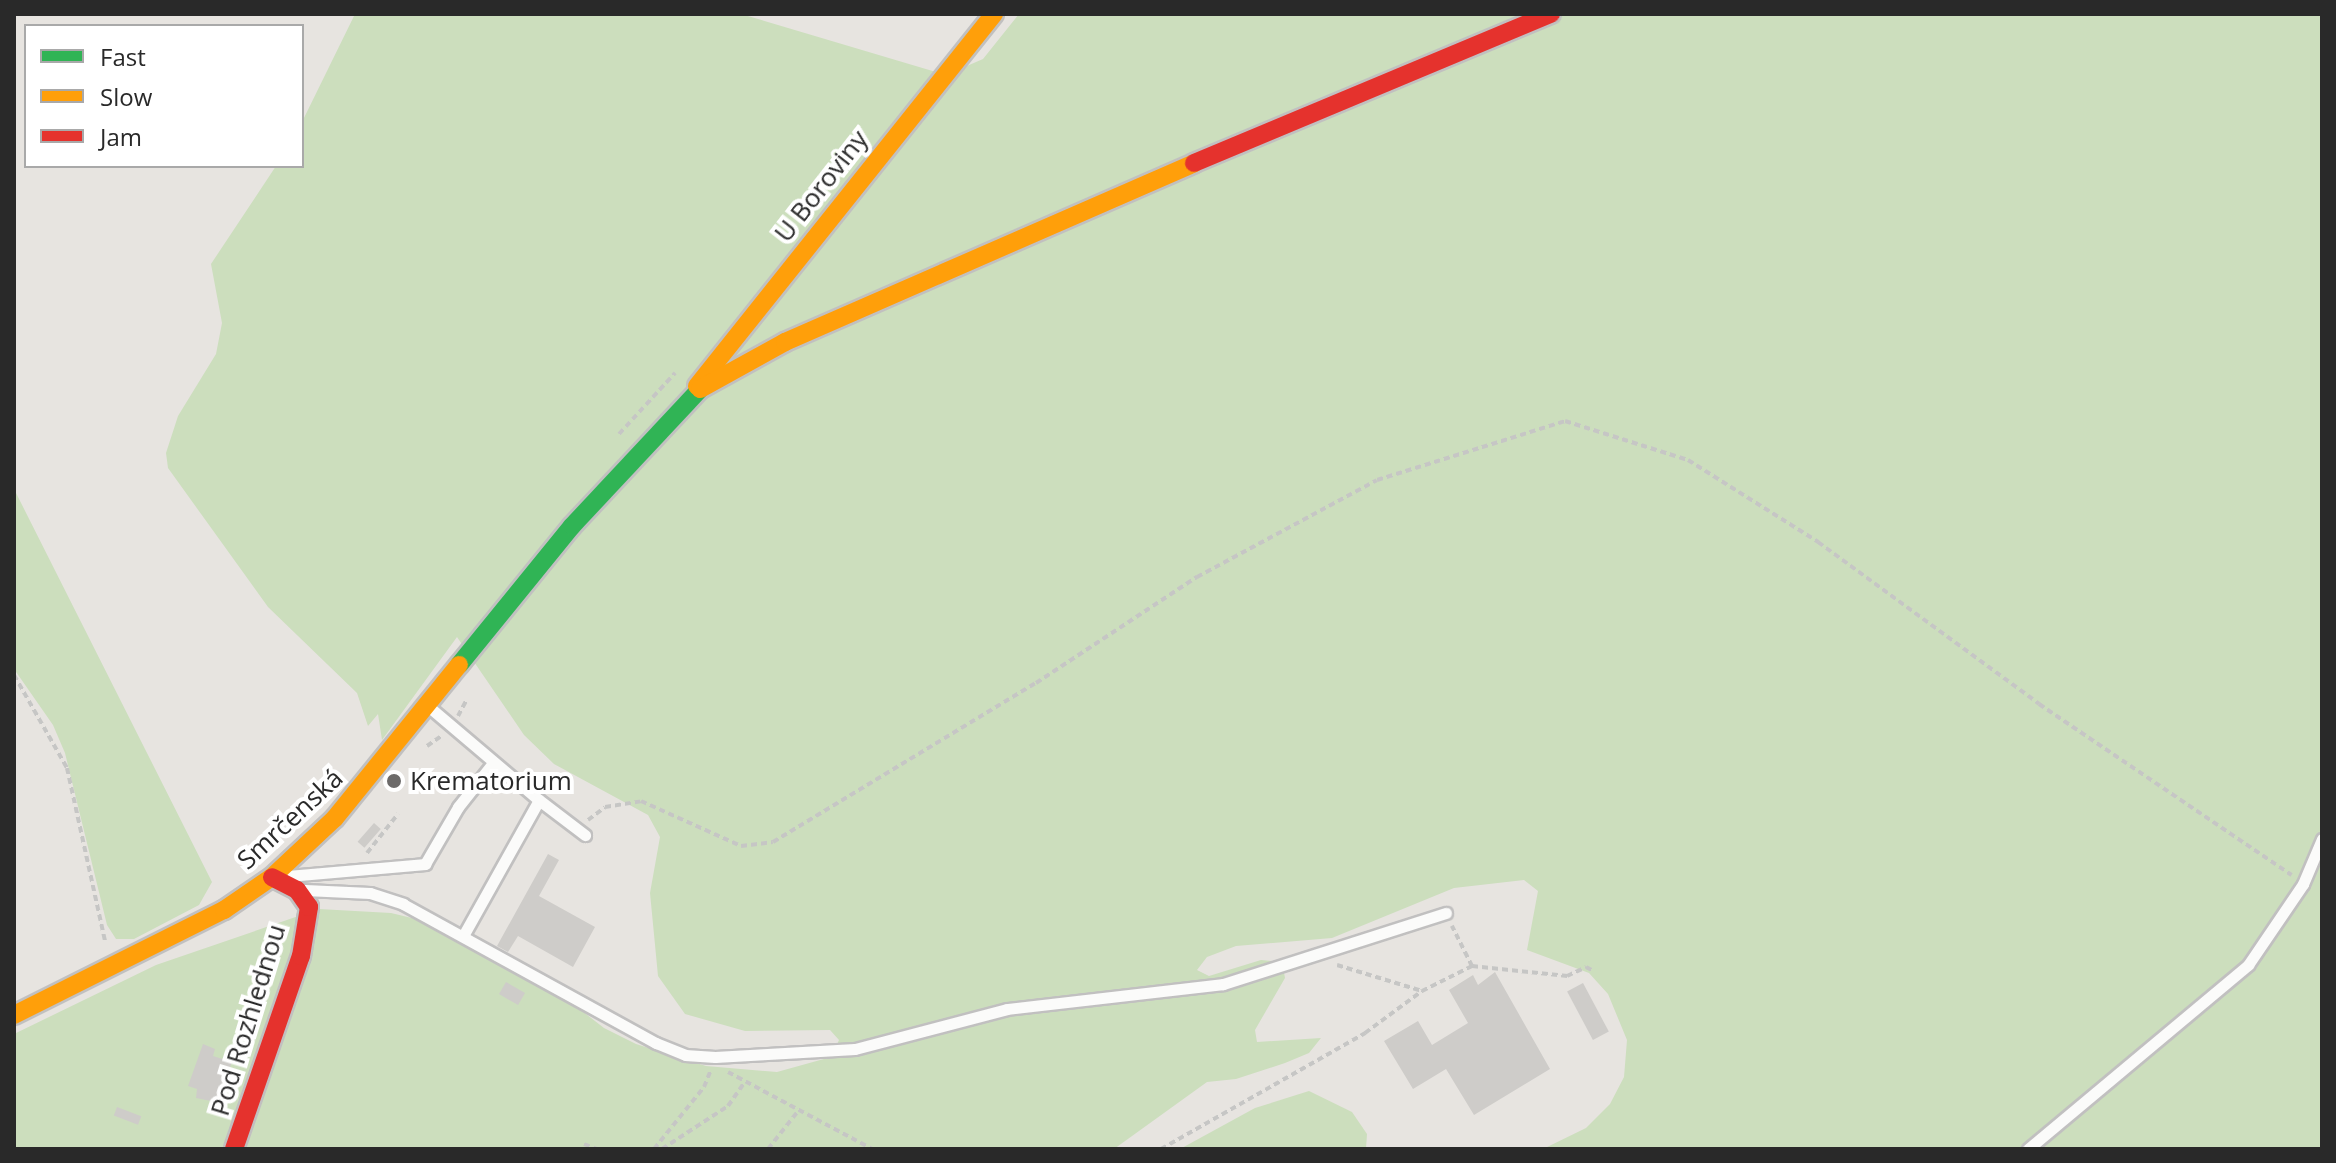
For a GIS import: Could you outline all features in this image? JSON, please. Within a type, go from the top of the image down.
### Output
[{"type":"street","name":"U Boroviny","points":[[694,393],[718,354],[994,14]]},
{"type":"street","points":[[694,393],[785,342],[1338,100],[1551,14]]},
{"type":"street","name":"Smrčenská","points":[[14,1015],[224,910],[272,877],[335,818],[626,463],[694,393]]},
{"type":"street","points":[[272,877],[297,890]]},
{"type":"street","name":"Pod Rozhlednou","points":[[234,1149],[301,956],[309,907],[297,890]]},
{"type":"lane","points":[[427,705],[493,763],[581,832]]},
{"type":"lane","points":[[272,877],[425,864],[458,807],[493,763]]},
{"type":"lane","points":[[463,936],[539,800]]},
{"type":"lane","points":[[2028,1149],[2248,965],[2303,884],[2322,839]]},
{"type":"lane","points":[[297,890],[370,893],[403,904],[656,1043],[697,1056],[782,1056],[855,1049],[1007,1009],[1223,984],[1446,913]]},
{"type":"path","points":[[581,832],[605,807],[641,801],[741,846],[773,842],[1036,683],[1197,577],[1377,480],[1565,421],[1688,460],[1727,484],[1818,542],[2039,704],[2303,884]]},
{"type":"path","points":[[14,675],[67,768],[89,884],[114,966]]},
{"type":"path","points":[[1446,913],[1472,966]]},
{"type":"path","points":[[1309,956],[1422,991]]},
{"type":"path","points":[[1161,1149],[1365,1033],[1422,991],[1472,966],[1567,976],[1586,967],[1592,970]]},
{"type":"path","points":[[697,1056],[870,1149]]},
{"type":"path","points":[[654,1149],[704,1087],[713,1064]]},
{"type":"path","points":[[662,1149],[728,1106],[745,1082]]},
{"type":"path","points":[[768,1149],[799,1110]]},
{"type":"path","points":[[584,1144],[597,1149]]},
{"type":"green space","points":[[355,14],[741,14],[946,75],[983,59],[1019,14],[2322,14],[2322,1149],[1543,1149],[1586,1128],[1610,1104],[1624,1077],[1627,1040],[1608,994],[1589,973],[1527,950],[1538,891],[1524,880],[1454,888],[1332,938],[1236,946],[1207,957],[1197,970],[1209,976],[1261,960],[1282,962],[1285,978],[1255,1030],[1257,1042],[1321,1038],[1309,1053],[1285,1063],[1236,1079],[1207,1082],[1114,1149],[14,1149],[14,1034],[156,965],[319,909],[391,913],[470,932],[515,959],[604,1028],[636,1044],[706,1066],[777,1072],[831,1057],[839,1040],[830,1030],[745,1031],[685,1014],[658,976],[650,893],[660,837],[648,815],[554,764],[524,735],[457,637],[382,740],[378,714],[368,726],[357,693],[268,607],[168,468],[166,453],[178,416],[216,354],[222,323],[211,264],[275,168],[304,168],[304,118]]},
{"type":"green space","points":[[14,489],[212,882],[199,905],[134,939],[116,939],[107,925],[65,753],[53,725],[14,669]]},
{"type":"green space","points":[[1309,1091],[1352,1112],[1367,1134],[1366,1149],[1180,1149],[1255,1108]]},
{"type":"building","points":[[374,823],[381,829],[364,848],[358,842]]},
{"type":"building","points":[[548,854],[559,860],[539,896],[595,927],[573,967],[518,936],[508,952],[497,946]]},
{"type":"building","points":[[1495,972],[1550,1069],[1474,1115],[1446,1069],[1413,1089],[1384,1041],[1418,1021],[1432,1045],[1468,1023],[1449,990],[1473,975],[1478,985]]},
{"type":"building","points":[[506,982],[525,993],[518,1005],[499,994]]},
{"type":"building","points":[[1583,983],[1609,1032],[1593,1040],[1567,991]]},
{"type":"building","points":[[203,1044],[215,1049],[213,1056],[232,1062],[216,1102],[196,1098],[197,1089],[188,1086]]},
{"type":"building","points":[[117,1107],[141,1116],[138,1125],[114,1115]]},
{"type":"traffic: fast","points":[[459,665],[572,526],[700,389]]},
{"type":"traffic: slow","points":[[697,386],[994,14]]},
{"type":"traffic: slow","points":[[700,389],[785,342],[1194,163]]},
{"type":"traffic: slow","points":[[14,1015],[224,910],[272,877],[335,818],[459,665]]},
{"type":"traffic: jam","points":[[1194,163],[1551,14]]},
{"type":"traffic: jam","points":[[234,1149],[301,956],[309,907],[297,890],[272,877]]},
{"type":"place","name":"Krematorium","points":[[394,781]]}]
